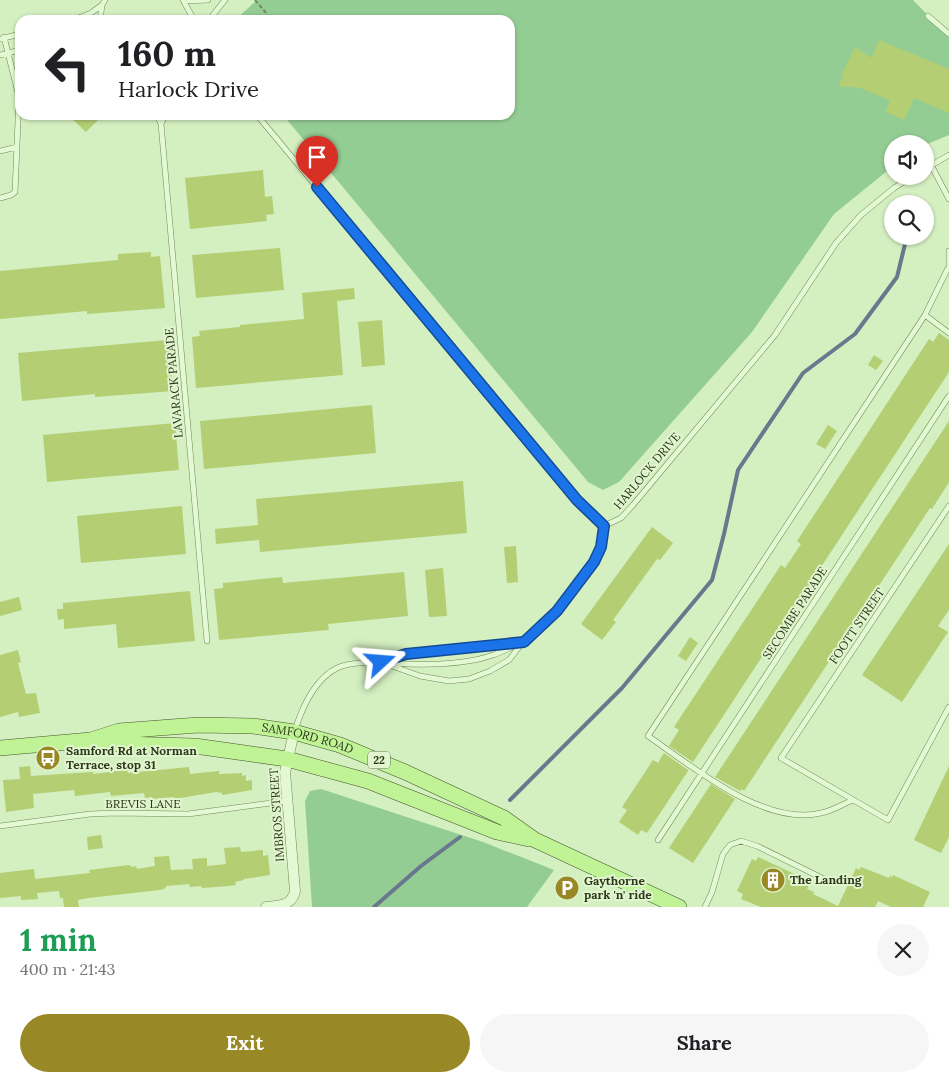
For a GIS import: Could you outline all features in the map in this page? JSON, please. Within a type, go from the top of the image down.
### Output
[{"type":"main road","name":"SAMFORD ROAD","points":[[91,740],[119,730],[198,725],[253,726],[294,732],[340,745],[405,772],[504,818],[535,840],[679,907]]},
{"type":"main road","name":"SAMFORD ROAD","points":[[0,748],[91,740],[120,744],[204,747],[286,759],[368,781],[497,832],[535,840]]},
{"type":"street","name":"IMBROS STREET","points":[[266,907],[286,904],[294,897],[295,891],[285,772],[286,759],[294,732]]},
{"type":"lane","points":[[191,15],[184,1],[208,0]]},
{"type":"lane","points":[[213,15],[225,0]]},
{"type":"lane","points":[[88,15],[104,2]]},
{"type":"lane","points":[[101,15],[104,2]]},
{"type":"lane","points":[[928,16],[949,34]]},
{"type":"lane","points":[[15,35],[2,38],[15,80]]},
{"type":"lane","points":[[0,55],[15,51]]},
{"type":"lane","points":[[0,198],[11,196],[15,192],[18,120]]},
{"type":"lane","points":[[159,120],[161,124]]},
{"type":"lane","points":[[161,124],[163,120]]},
{"type":"lane","points":[[260,120],[577,500],[604,526],[601,547],[594,562],[557,611],[524,642],[509,660],[490,671],[468,678],[440,680],[402,671],[381,662]]},
{"type":"lane","name":"LAVARACK PARADE","points":[[161,124],[207,641]]},
{"type":"lane","points":[[0,151],[17,146]]},
{"type":"lane","points":[[934,163],[949,155]]},
{"type":"lane","points":[[934,171],[949,199]]},
{"type":"lane","name":"HARLOCK DRIVE","points":[[604,526],[622,518],[774,335],[842,236],[861,215],[899,185]]},
{"type":"lane","points":[[949,251],[948,269],[925,315],[648,736],[702,773],[769,810],[796,814],[821,813],[853,800],[888,820],[949,707]]},
{"type":"lane","points":[[925,315],[949,332]]},
{"type":"lane","name":"SECOMBE PARADE","points":[[658,840],[949,396]]},
{"type":"lane","name":"FOOTT STREET","points":[[853,800],[781,758],[949,506]]},
{"type":"lane","points":[[294,732],[306,701],[328,674],[342,666],[381,662],[416,664],[462,661],[492,656],[524,642]]},
{"type":"lane","points":[[381,662],[406,654],[524,642]]},
{"type":"lane","name":"BREVIS LANE","points":[[0,826],[90,814],[188,814],[287,801]]},
{"type":"lane","points":[[705,907],[712,892],[723,854],[730,845],[741,841],[757,846],[830,882]]},
{"type":"path","points":[[255,0],[268,15]]},
{"type":"green space","points":[[257,0],[913,0],[949,37],[949,135],[934,141],[934,135],[884,135],[884,173],[834,214],[752,332],[619,482],[603,490],[588,482],[287,120],[515,120],[515,15],[240,15]]},
{"type":"green space","points":[[321,789],[483,842],[554,870],[527,907],[312,907],[305,801],[310,791]]},
{"type":"building","points":[[879,40],[949,69],[949,113],[914,98],[904,120],[886,112],[890,100],[860,88],[839,86],[843,72],[855,47],[871,58]]},
{"type":"building","points":[[73,120],[98,120],[86,132]]},
{"type":"building","points":[[263,170],[265,197],[272,196],[274,214],[266,215],[267,221],[190,229],[185,178]]},
{"type":"building","points":[[280,248],[284,290],[196,298],[192,255]]},
{"type":"building","points":[[151,252],[151,257],[160,256],[165,308],[87,314],[87,311],[0,319],[0,271],[118,260],[118,254]]},
{"type":"building","points":[[354,288],[355,299],[337,301],[343,375],[196,388],[192,337],[200,336],[199,331],[304,319],[302,293]]},
{"type":"building","points":[[382,320],[385,365],[362,367],[358,322]]},
{"type":"building","points":[[939,333],[949,340],[949,372],[693,762],[669,746],[679,730],[674,727],[781,565],[785,568],[801,544],[797,541],[929,339],[933,342]]},
{"type":"building","points":[[168,340],[173,391],[95,397],[95,394],[22,401],[18,353]]},
{"type":"building","points":[[874,355],[883,361],[876,370],[868,365]]},
{"type":"building","points":[[372,405],[376,453],[204,469],[200,421]]},
{"type":"building","points":[[949,421],[949,482],[932,509],[930,508],[744,791],[742,789],[740,791],[715,777]]},
{"type":"building","points":[[175,423],[179,470],[47,482],[43,435]]},
{"type":"building","points":[[828,425],[837,431],[825,449],[816,444]]},
{"type":"building","points":[[463,481],[467,533],[260,552],[259,540],[216,544],[215,529],[258,525],[256,499]]},
{"type":"building","points":[[182,506],[186,554],[81,563],[77,516]]},
{"type":"building","points":[[652,527],[673,543],[660,560],[657,559],[613,620],[616,622],[602,640],[581,624]]},
{"type":"building","points":[[949,544],[949,610],[938,626],[948,632],[902,702],[862,675]]},
{"type":"building","points":[[516,546],[518,582],[507,583],[504,547]]},
{"type":"building","points":[[443,568],[447,616],[429,617],[425,570]]},
{"type":"building","points":[[404,572],[408,616],[328,624],[329,630],[219,640],[214,589],[223,588],[223,583],[282,577],[283,583]]},
{"type":"building","points":[[190,591],[195,641],[118,648],[116,624],[64,629],[64,619],[58,620],[57,609],[63,609],[63,603]]},
{"type":"building","points":[[19,597],[22,610],[0,616],[0,602]]},
{"type":"building","points":[[690,637],[698,643],[686,661],[678,656]]},
{"type":"building","points":[[18,650],[21,662],[18,663],[26,694],[36,693],[40,713],[19,717],[18,712],[0,717],[0,655]]},
{"type":"building","points":[[664,753],[688,771],[647,833],[641,830],[638,835],[619,822],[627,810],[622,807],[653,760],[658,763]]},
{"type":"building","points":[[30,766],[31,776],[93,772],[93,774],[127,770],[128,773],[189,767],[190,774],[219,771],[219,774],[242,773],[242,776],[246,775],[246,781],[252,780],[252,790],[222,795],[222,793],[216,792],[174,799],[174,797],[152,799],[152,797],[145,798],[144,793],[111,796],[110,792],[75,796],[74,790],[33,794],[34,808],[6,812],[3,780],[20,779],[19,767]]},
{"type":"building","points":[[949,766],[949,837],[941,853],[914,840]]},
{"type":"building","points":[[711,784],[735,799],[693,863],[669,848]]},
{"type":"building","points":[[101,835],[103,848],[88,850],[87,837]]},
{"type":"building","points":[[240,847],[241,852],[263,850],[263,856],[268,855],[270,875],[244,879],[235,882],[236,885],[202,888],[201,886],[190,887],[189,884],[166,886],[166,888],[160,890],[88,898],[78,900],[79,907],[64,907],[63,898],[60,898],[59,891],[37,893],[38,899],[21,900],[21,896],[0,898],[0,873],[34,869],[35,879],[90,873],[89,870],[129,865],[132,867],[136,866],[137,869],[155,866],[154,857],[169,856],[171,870],[193,869],[192,859],[207,858],[207,866],[226,864],[224,848]]},
{"type":"building","points":[[758,857],[805,879],[803,882],[809,885],[807,889],[814,892],[813,894],[838,906],[856,868],[859,870],[861,867],[889,878],[889,876],[892,877],[893,875],[930,892],[923,907],[891,907],[878,901],[875,907],[761,907],[741,899],[743,894],[737,891],[752,859],[756,861]]},
{"type":"waterway","points":[[510,800],[622,688],[712,580],[738,470],[803,373],[855,334],[897,277],[905,245]]},
{"type":"waterway","points":[[374,907],[421,866],[460,837]]},
{"type":"place","name":"Samford Rd at Norman Terrace, stop 31","points":[[48,758]]},
{"type":"place","name":"The Landing","points":[[773,880]]},
{"type":"place","name":"Gaythorne park 'n' ride","points":[[567,888]]},
{"type":"route","points":[[317,187],[577,500],[604,526],[601,547],[594,562],[557,611],[524,642],[406,654],[381,662]]}]
